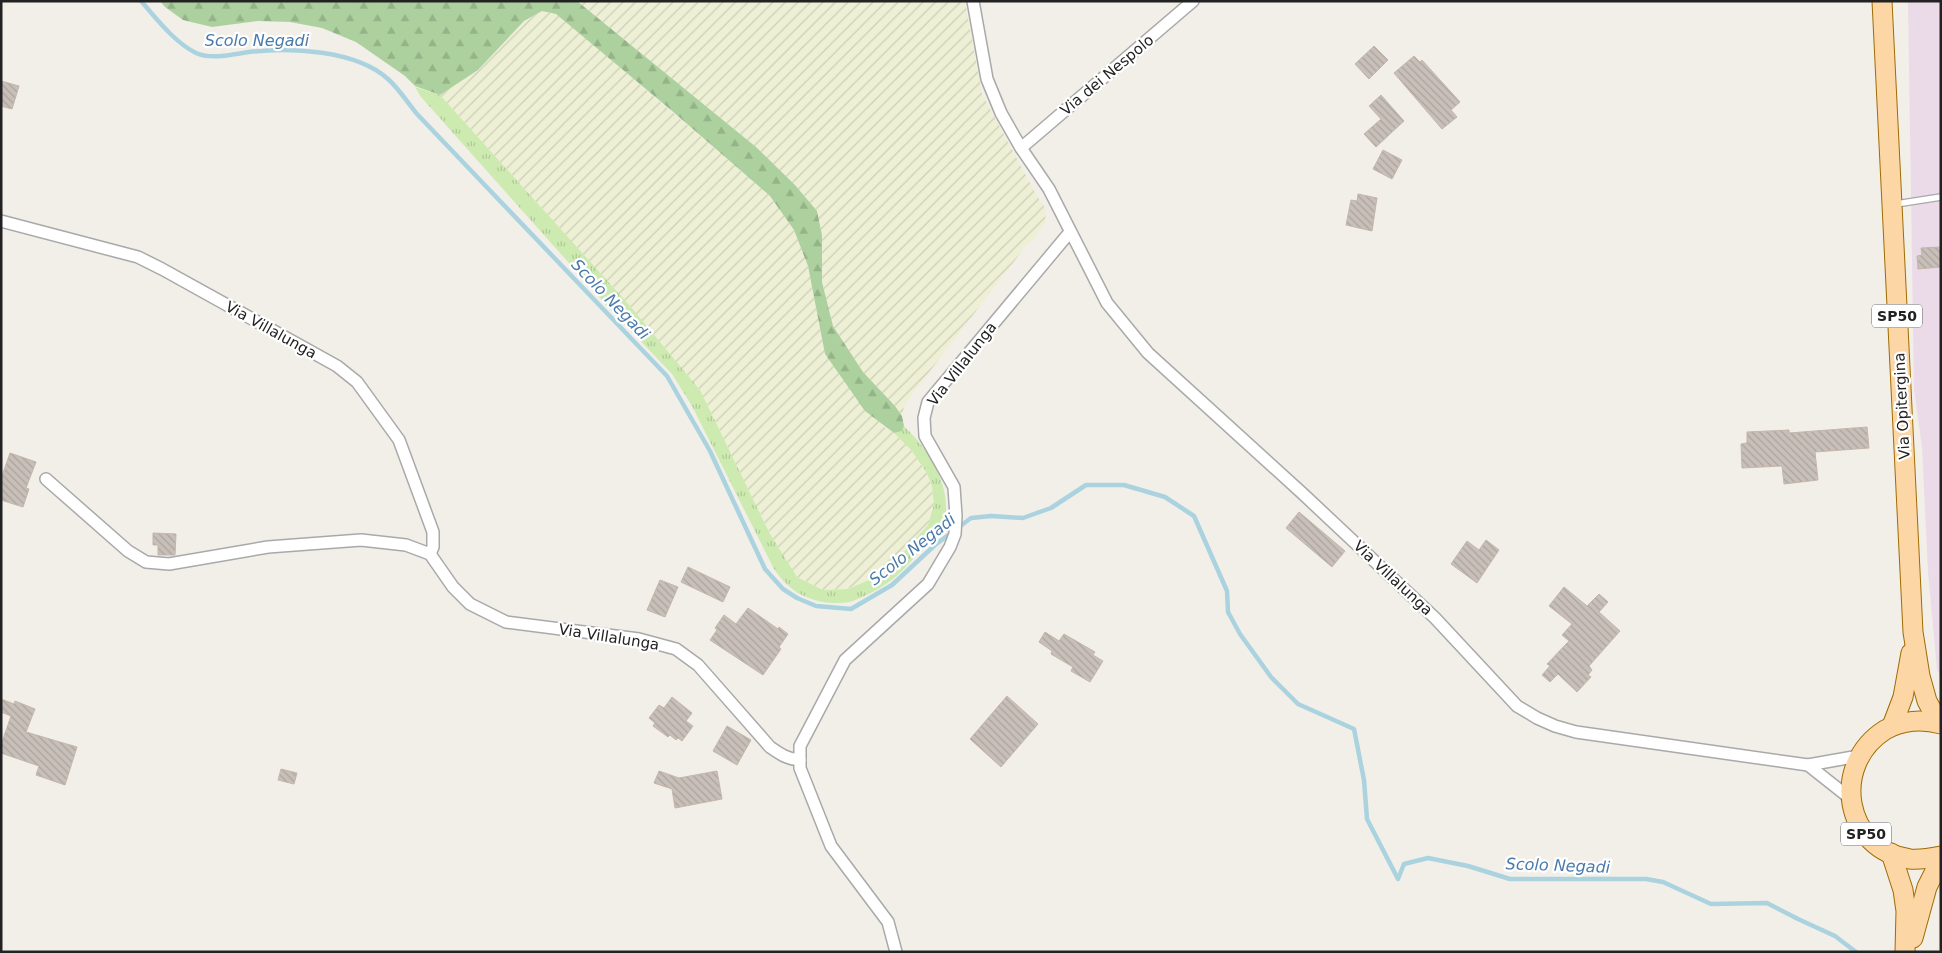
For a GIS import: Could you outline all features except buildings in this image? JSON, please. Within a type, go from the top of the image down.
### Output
[{"type":"main road","name":"Via Opitergina","points":[[1882,1],[1913,632],[1920,676],[1927,701],[1940,724]]},
{"type":"main road","name":"Via Opitergina","points":[[1892,726],[1908,677],[1913,632]]},
{"type":"main road","name":"Via Opitergina","points":[[1940,724],[1926,721],[1910,722],[1892,726],[1873,738],[1859,756],[1851,777],[1850,800],[1858,823],[1872,841],[1891,854],[1910,859],[1941,857]]},
{"type":"main road","name":"SP50","points":[[1891,854],[1903,890],[1906,911],[1905,952]]},
{"type":"main road","name":"Via Opitergina","points":[[1910,952],[1926,887],[1941,857]]},
{"type":"street","name":"Via Villalunga","points":[[973,1],[987,79],[1001,113],[1021,148],[1049,189],[1107,303],[1148,353],[1302,493],[1435,618],[1518,706],[1537,718],[1576,732],[1808,765]]},
{"type":"street","name":"Via dei Nespolo","points":[[1021,148],[1193,1]]},
{"type":"street","name":"Via Villalunga","points":[[1,221],[138,257],[162,268],[336,366],[357,382],[399,440],[433,532],[433,547],[430,554],[453,587],[470,604],[506,622],[639,639],[676,649],[698,665],[770,747],[789,759],[800,760]]},
{"type":"street","name":"Via Villalunga","points":[[896,952],[888,922],[831,846],[800,768],[800,746],[845,660],[928,584],[950,547],[955,534],[954,487],[925,436],[924,418],[928,402],[1070,232]]},
{"type":"street","points":[[46,479],[128,551],[146,562],[169,564],[268,547],[361,540],[406,545],[430,554]]},
{"type":"street","points":[[1808,765],[1859,756]]},
{"type":"street","points":[[1808,765],[1850,800]]},
{"type":"lane","points":[[1891,205],[1941,198]]},
{"type":"shaded area","points":[[1908,1],[1941,1],[1941,676],[1937,670],[1928,572],[1922,447],[1914,390]]},
{"type":"green space","points":[[160,1],[577,1],[756,147],[795,185],[817,211],[822,235],[822,282],[833,326],[863,372],[902,416],[904,426],[902,431],[894,433],[865,411],[825,354],[808,266],[794,230],[770,196],[556,14],[542,11],[524,21],[478,70],[440,95],[415,86],[405,76],[356,42],[322,28],[290,22],[258,21],[212,27],[183,20]]},
{"type":"green space","points":[[577,1],[965,1],[982,94],[1037,196],[1046,209],[1045,223],[911,396],[904,407],[902,416],[863,372],[833,326],[822,282],[822,235],[817,211],[795,185],[756,147]]},
{"type":"green space","points":[[542,11],[556,14],[562,18],[770,196],[794,230],[808,266],[825,354],[885,428],[894,433],[911,450],[927,473],[932,487],[934,504],[928,525],[885,573],[847,589],[823,590],[797,577],[769,532],[700,390],[631,307],[440,95],[478,70],[524,21]]},
{"type":"green space","points":[[415,87],[440,95],[631,307],[700,390],[769,532],[797,577],[823,590],[848,589],[885,573],[928,525],[934,504],[932,487],[927,473],[911,450],[894,433],[902,431],[904,426],[934,464],[946,500],[945,517],[937,532],[905,568],[879,589],[846,603],[825,602],[808,598],[786,583],[774,569],[692,406],[672,374],[609,308],[421,97]]},
{"type":"waterway","name":"Scolo Negadi","points":[[141,1],[180,43],[202,55],[222,56],[284,50],[322,53],[341,56],[359,62],[375,69],[388,79],[417,114],[667,376],[710,451],[765,569],[783,589],[797,598],[816,606],[851,609],[892,585],[935,545],[971,518],[991,516],[1023,518],[1051,508],[1086,485],[1124,485],[1165,497],[1194,516],[1227,591],[1228,612],[1240,634],[1271,677],[1298,704],[1354,729],[1364,780],[1367,819],[1398,879],[1404,864],[1428,858],[1468,866],[1510,879],[1646,879],[1663,882],[1711,904],[1767,903],[1835,936],[1856,952]]}]
